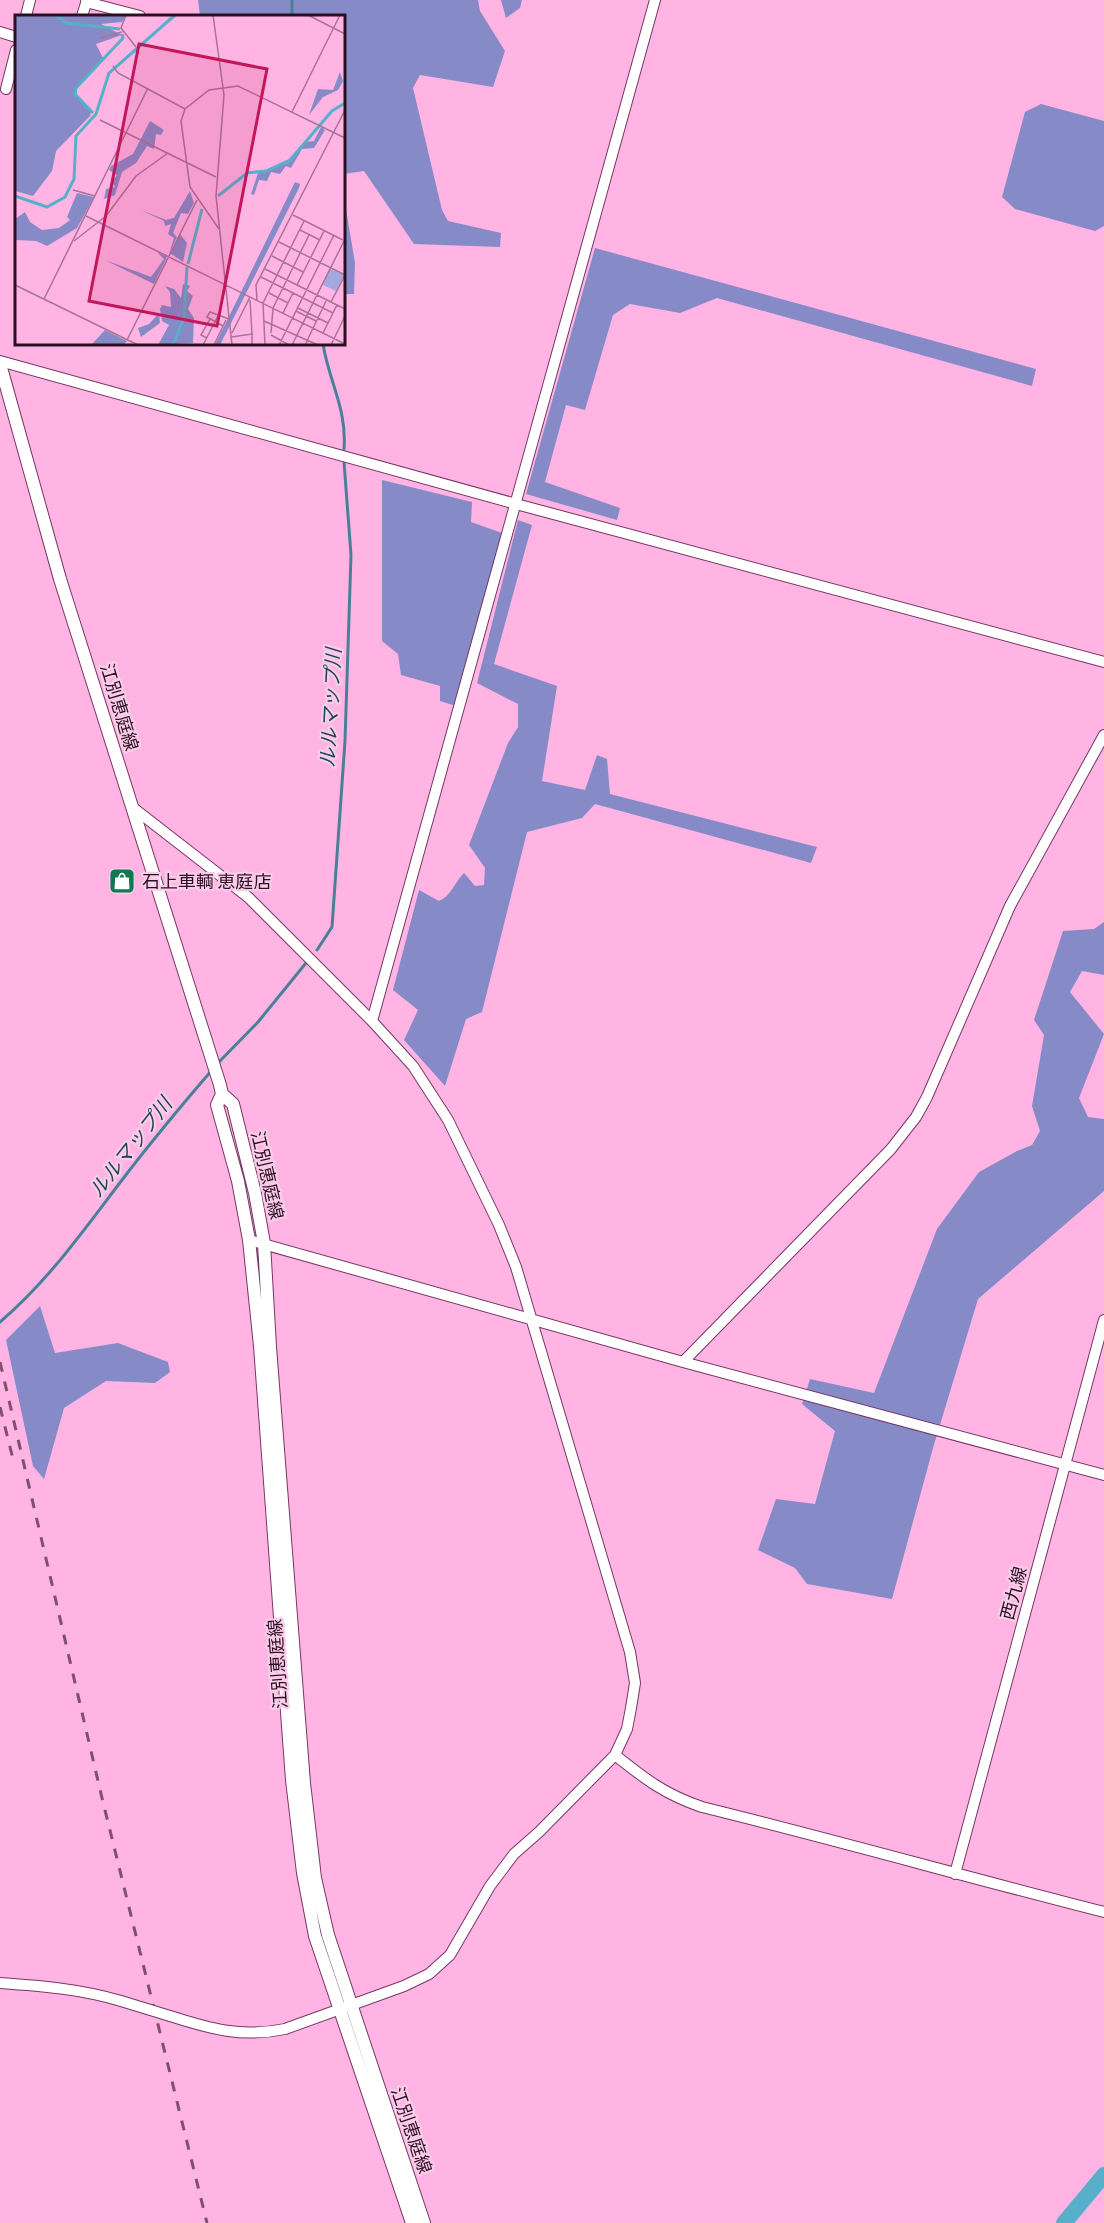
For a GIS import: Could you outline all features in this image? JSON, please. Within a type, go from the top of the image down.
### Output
[{"type":"main road","name":"江別恵庭線","points":[[0,362],[60,579],[221,1090],[233,1104],[255,1193],[264,1243],[304,1783],[315,1878],[345,2007],[412,2223]]},
{"type":"main road","name":"江別恵庭線","points":[[221,1090],[218,1105],[238,1181],[249,1240],[260,1346],[292,1780],[303,1873],[315,1936],[345,2007],[424,2223]]},
{"type":"street","points":[[26,15],[30,0]]},
{"type":"street","points":[[372,1021],[655,0]]},
{"type":"street","points":[[86,1],[136,15]]},
{"type":"street","points":[[0,32],[15,37]]},
{"type":"street","points":[[8,89],[15,55]]},
{"type":"street","points":[[0,362],[1104,662]]},
{"type":"street","points":[[683,1362],[891,1149],[916,1117],[927,1097],[1010,906],[1104,735]]},
{"type":"street","points":[[0,1983],[65,1988],[93,1993],[216,2030],[255,2034],[285,2029],[404,1986],[429,1974],[450,1955],[490,1886],[514,1854],[615,1755],[627,1729],[632,1708],[634,1683],[630,1652],[516,1267],[499,1225],[448,1120],[413,1066],[372,1021],[248,897],[132,807]]},
{"type":"street","points":[[249,1240],[683,1362],[1104,1475]]},
{"type":"street","name":"西九線","points":[[955,1874],[1104,1320]]},
{"type":"street","points":[[615,1755],[658,1789],[679,1799],[1104,1912]]},
{"type":"shaded area","points":[[198,0],[478,0],[480,11],[505,51],[493,87],[420,75],[413,88],[442,210],[448,221],[501,233],[500,247],[414,244],[364,171],[345,174],[345,15],[200,15]]},
{"type":"shaded area","points":[[501,0],[522,0],[520,8],[506,18]]},
{"type":"shaded area","points":[[1041,104],[1104,121],[1104,226],[1095,231],[1015,209],[1002,197],[1025,112]]},
{"type":"shaded area","points":[[345,203],[355,263],[354,294],[345,294]]},
{"type":"shaded area","points":[[595,248],[1036,369],[1032,386],[717,298],[680,313],[630,304],[613,315],[585,410],[566,405],[545,482],[620,508],[617,520],[526,494]]},
{"type":"shaded area","points":[[382,480],[472,502],[471,522],[505,534],[456,706],[440,701],[440,686],[401,675],[398,654],[382,641]]},
{"type":"shaded area","points":[[518,520],[532,525],[494,664],[557,686],[542,781],[585,790],[597,755],[607,759],[610,794],[817,847],[811,863],[595,804],[582,818],[527,832],[482,1012],[466,1019],[445,1086],[404,1040],[418,1010],[393,990],[419,890],[439,901],[450,893],[464,873],[475,886],[484,885],[485,868],[469,845],[508,743],[518,727],[518,704],[477,683]]},
{"type":"shaded area","points":[[1104,922],[1104,975],[1082,971],[1070,992],[1104,1034],[1079,1098],[1088,1117],[1104,1119],[1104,1191],[978,1299],[933,1448],[892,1599],[807,1584],[795,1568],[758,1550],[776,1499],[815,1504],[835,1431],[802,1404],[810,1379],[874,1393],[937,1229],[979,1172],[1032,1145],[1040,1131],[1032,1106],[1044,1035],[1034,1020],[1063,931],[1094,929]]},
{"type":"shaded area","points":[[40,1306],[55,1353],[118,1343],[168,1362],[170,1372],[155,1383],[106,1381],[64,1408],[44,1479],[33,1466],[6,1340]]},
{"type":"waterway","name":"ルルマップ川","points":[[292,0],[292,15]]},
{"type":"waterway","name":"ルルマップ川","points":[[323,345],[343,421],[344,449]]},
{"type":"waterway","name":"ルルマップ川","points":[[317,950],[332,927],[345,741],[351,555],[344,462]]},
{"type":"waterway","name":"ルルマップ川","points":[[218,1063],[258,1022],[306,963]]},
{"type":"waterway","name":"ルルマップ川","points":[[0,1322],[18,1306],[65,1254],[144,1152],[212,1070]]},
{"type":"waterway","points":[[1064,2223],[1104,2175]]},
{"type":"railway","points":[[0,1362],[102,1798],[207,2223]]},
{"type":"railway","points":[[0,1407],[14,1463]]},
{"type":"place","name":"石上車輌 恵庭店","points":[[122,881]]}]
